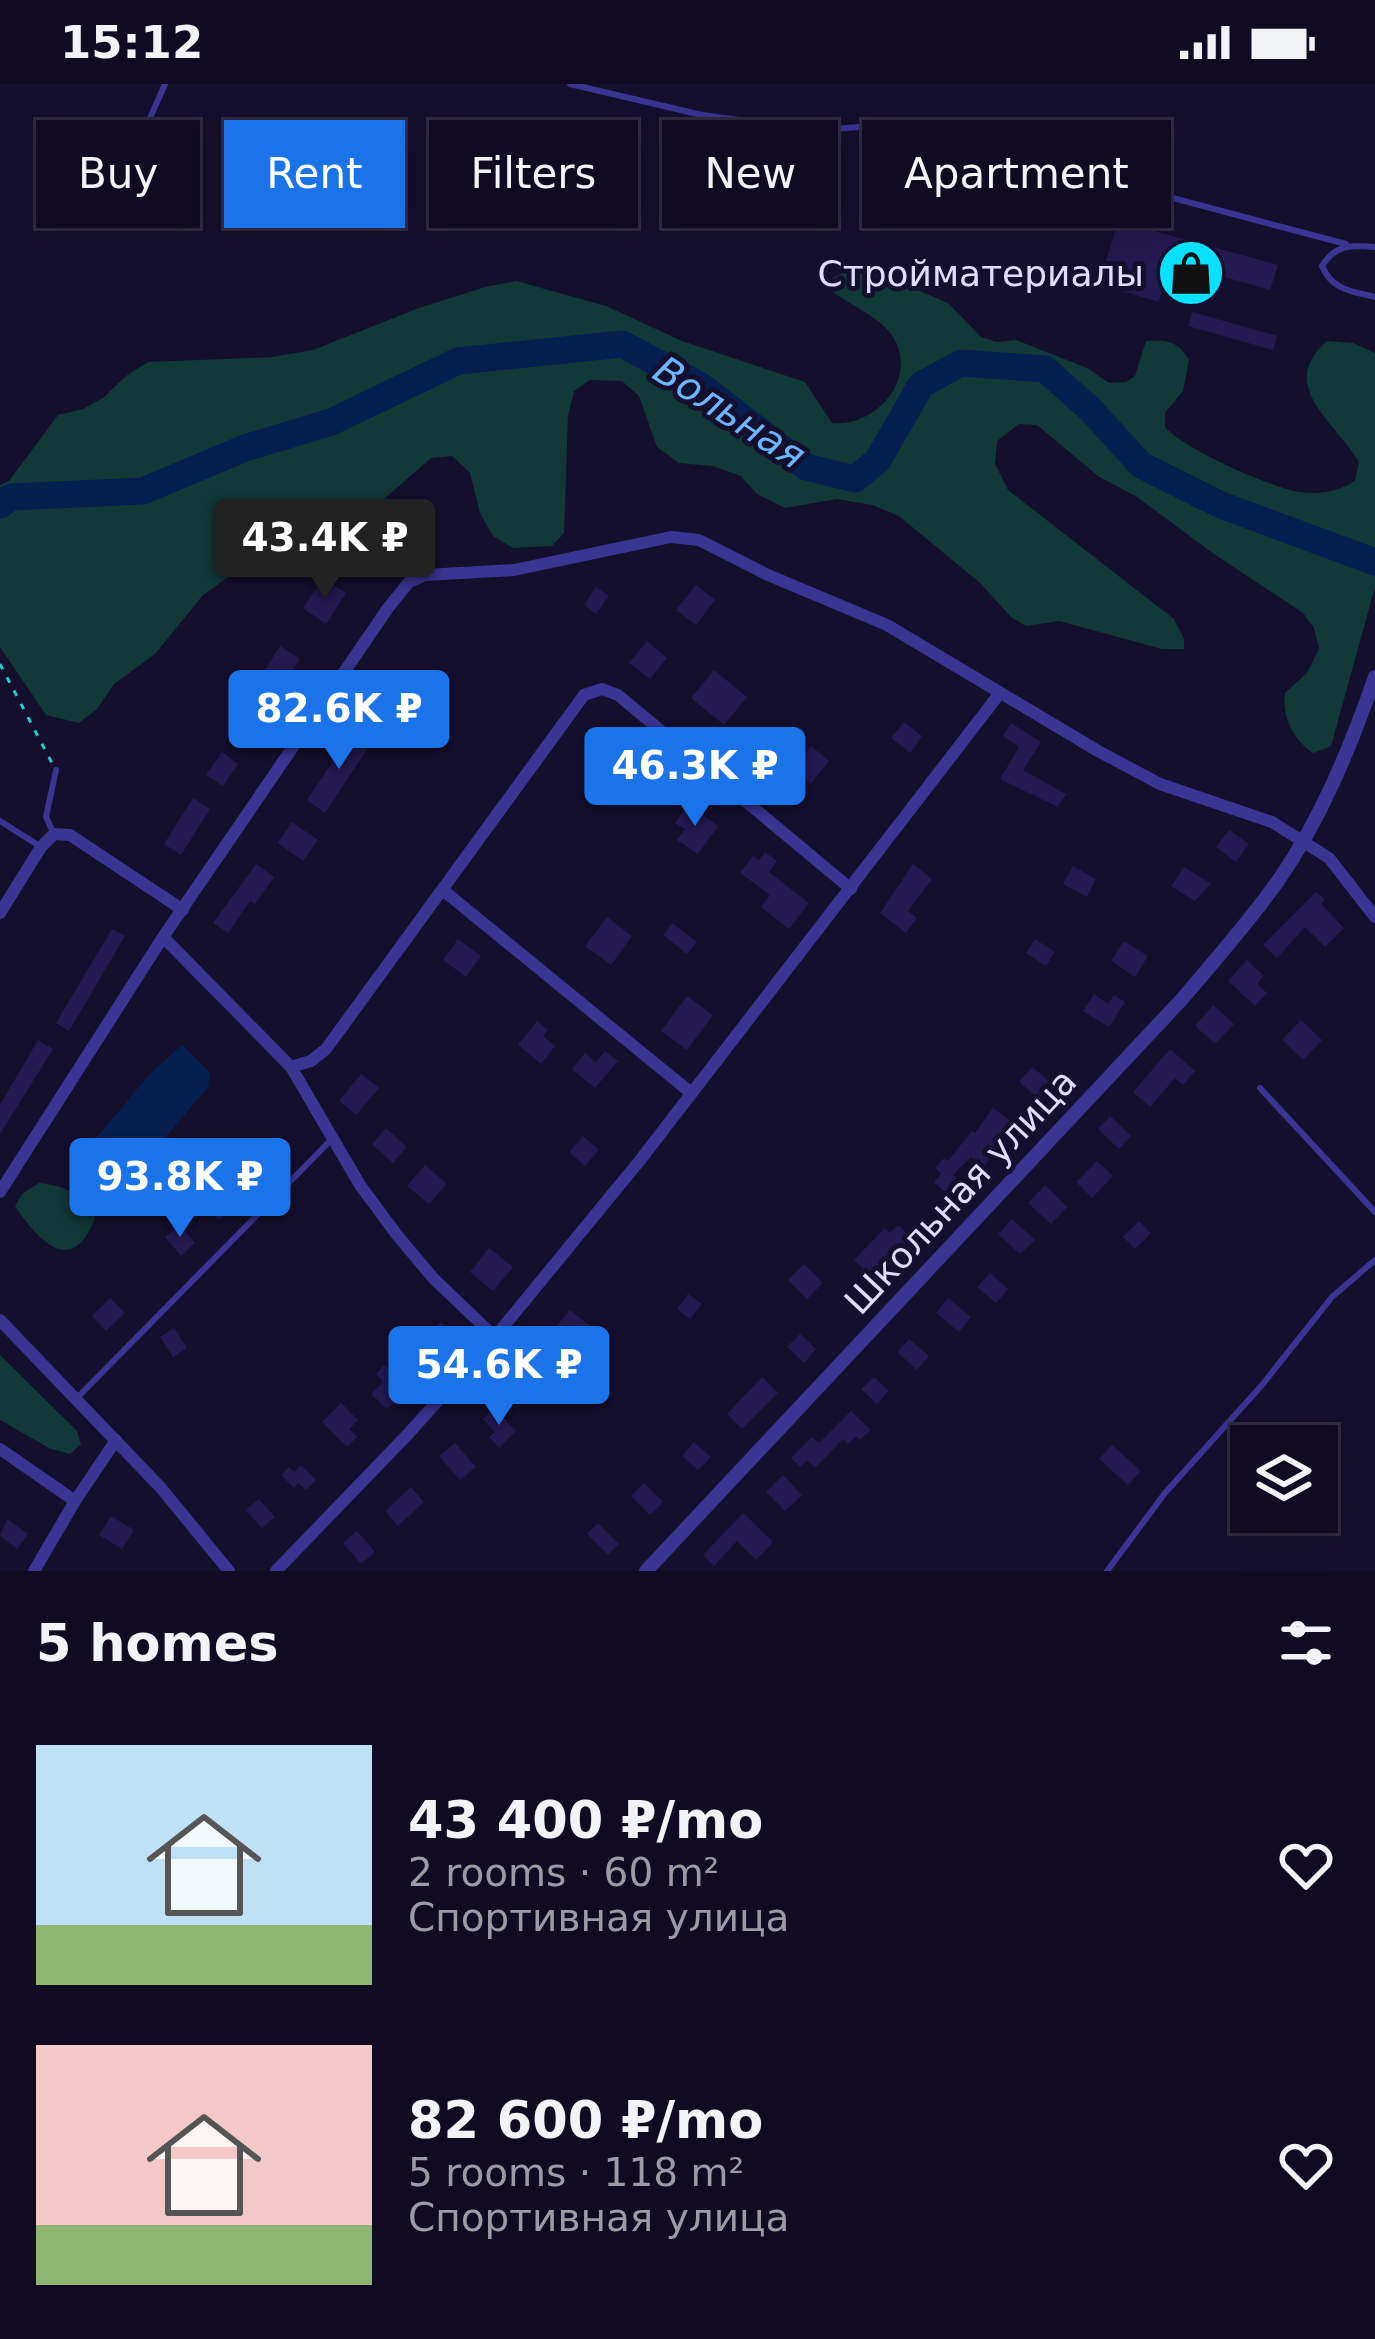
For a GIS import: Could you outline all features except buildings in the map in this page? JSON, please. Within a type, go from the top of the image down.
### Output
[{"type":"street","points":[[0,1192],[163,937],[409,582],[425,575],[514,570],[659,538],[699,540],[887,625],[1160,784],[1240,809],[1303,840],[1329,858],[1375,917]]},
{"type":"street","name":"Школьная улица","points":[[646,1571],[1183,998],[1248,921],[1303,840],[1354,735],[1375,677]]},
{"type":"street","points":[[291,1067],[311,1061],[326,1049],[584,695],[602,688],[617,695],[851,889]]},
{"type":"street","points":[[276,1571],[408,1434],[641,1159],[1000,693]]},
{"type":"street","points":[[0,913],[41,847],[55,834],[70,835],[183,910]]},
{"type":"street","points":[[444,891],[690,1091]]},
{"type":"street","points":[[163,937],[291,1067],[359,1185],[434,1279],[494,1336]]},
{"type":"street","points":[[0,1320],[161,1488],[229,1571]]},
{"type":"street","points":[[34,1571],[116,1440]]},
{"type":"street","points":[[0,1449],[75,1501]]},
{"type":"lane","points":[[149,120],[165,84]]},
{"type":"lane","points":[[570,84],[702,115],[816,130],[904,124],[928,128],[996,158],[1060,168],[1346,244],[1375,247]]},
{"type":"lane","points":[[1346,244],[1329,254],[1322,266],[1328,281],[1375,297]]},
{"type":"lane","points":[[55,834],[46,817],[56,770]]},
{"type":"lane","points":[[0,821],[41,847]]},
{"type":"lane","points":[[1260,1088],[1375,1212]]},
{"type":"lane","points":[[76,1399],[334,1137]]},
{"type":"lane","points":[[1107,1571],[1166,1493],[1332,1297],[1375,1260]]},
{"type":"path","points":[[0,664],[56,770]]},
{"type":"green space","points":[[849,270],[889,278],[948,303],[981,337],[996,342],[1016,340],[1087,368],[1109,383],[1135,376],[1146,341],[1171,342],[1189,359],[1183,391],[1165,413],[1165,427],[1229,466],[1300,492],[1336,490],[1355,481],[1359,462],[1308,388],[1313,357],[1327,341],[1353,343],[1375,353],[1375,587],[1331,746],[1313,753],[1294,734],[1285,710],[1285,693],[1307,673],[1319,649],[1314,628],[1303,613],[1137,497],[1098,476],[1037,425],[1019,424],[997,441],[995,464],[1008,490],[1174,619],[1184,649],[1162,649],[1059,621],[1026,626],[899,516],[837,499],[785,508],[757,494],[741,476],[712,466],[679,463],[657,447],[639,396],[622,381],[590,380],[574,391],[568,415],[564,533],[552,546],[513,548],[493,536],[480,513],[470,473],[452,456],[431,458],[376,506],[308,529],[203,595],[155,654],[114,684],[97,709],[79,723],[46,715],[0,647],[0,485],[9,481],[58,415],[103,398],[148,362],[272,357],[313,350],[419,308],[516,281],[606,306],[682,341],[805,382],[832,423],[848,422],[876,410],[900,372],[891,334],[829,289],[831,279]]},
{"type":"green space","points":[[39,1183],[72,1193],[95,1218],[76,1246],[65,1250],[44,1240],[15,1206],[22,1194]]},
{"type":"green space","points":[[0,1355],[77,1431],[81,1444],[70,1454],[51,1449],[0,1420]]},
{"type":"water","points":[[182,1045],[210,1073],[208,1087],[142,1158],[91,1184],[79,1173],[77,1161],[149,1075]]},
{"type":"waterway","name":"Вольная","points":[[0,505],[11,497],[143,491],[245,448],[331,422],[458,361],[622,344],[701,386],[806,467],[855,479],[878,460],[921,385],[961,363],[1045,369],[1141,465],[1221,505],[1375,562]]},
{"type":"place","name":"Стройматериалы","points":[[1191,273]]}]
